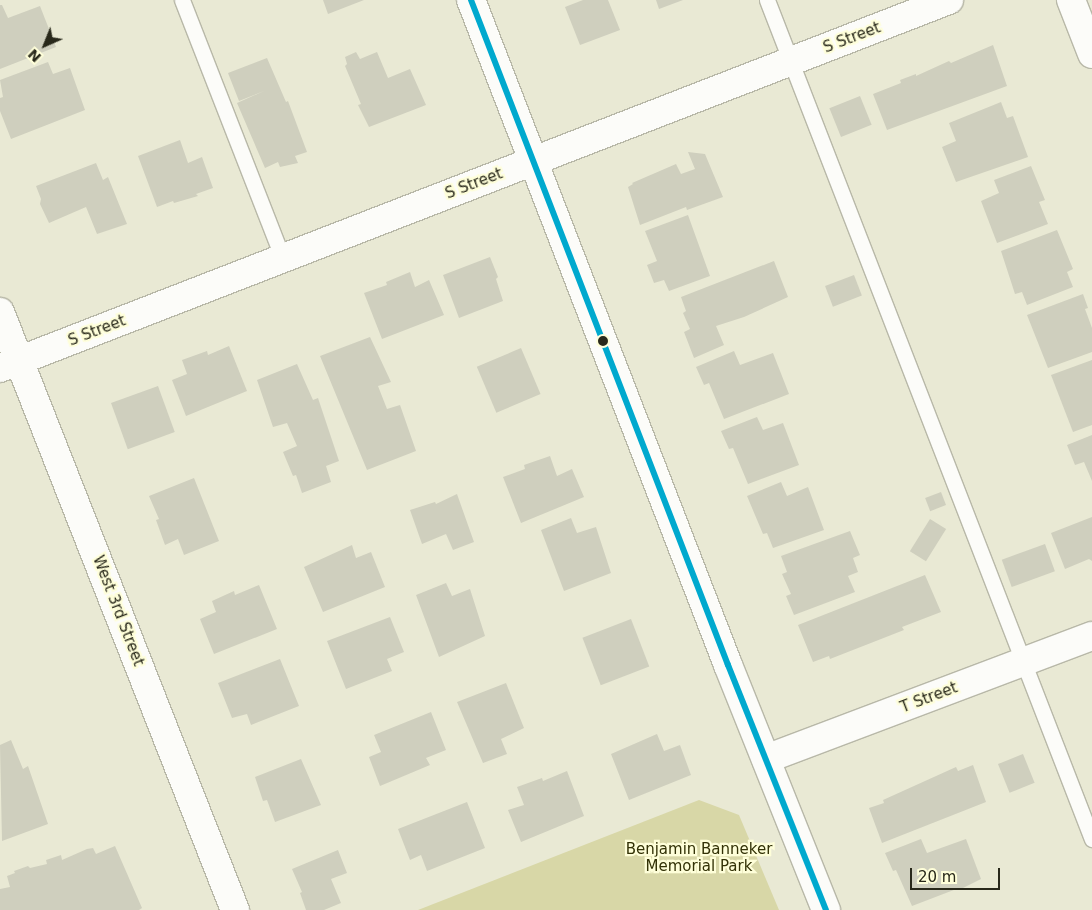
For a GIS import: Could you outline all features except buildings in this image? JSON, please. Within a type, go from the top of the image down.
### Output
[{"type":"street","points":[[471,0],[826,910]]},
{"type":"street","name":"S Street","points":[[10,364],[948,0]]},
{"type":"street","points":[[1071,0],[1092,54]]},
{"type":"street","name":"West 3rd Street","points":[[0,312],[10,364],[235,910]]},
{"type":"street","name":"T Street","points":[[766,759],[1092,636]]},
{"type":"lane","points":[[182,0],[283,259]]},
{"type":"lane","points":[[767,0],[1092,839]]},
{"type":"green space","name":"Benjamin Banneker Memorial Park","points":[[699,800],[739,815],[779,910],[418,910]]},
{"type":"transit line","points":[[471,0],[728,665],[826,910]]}]
